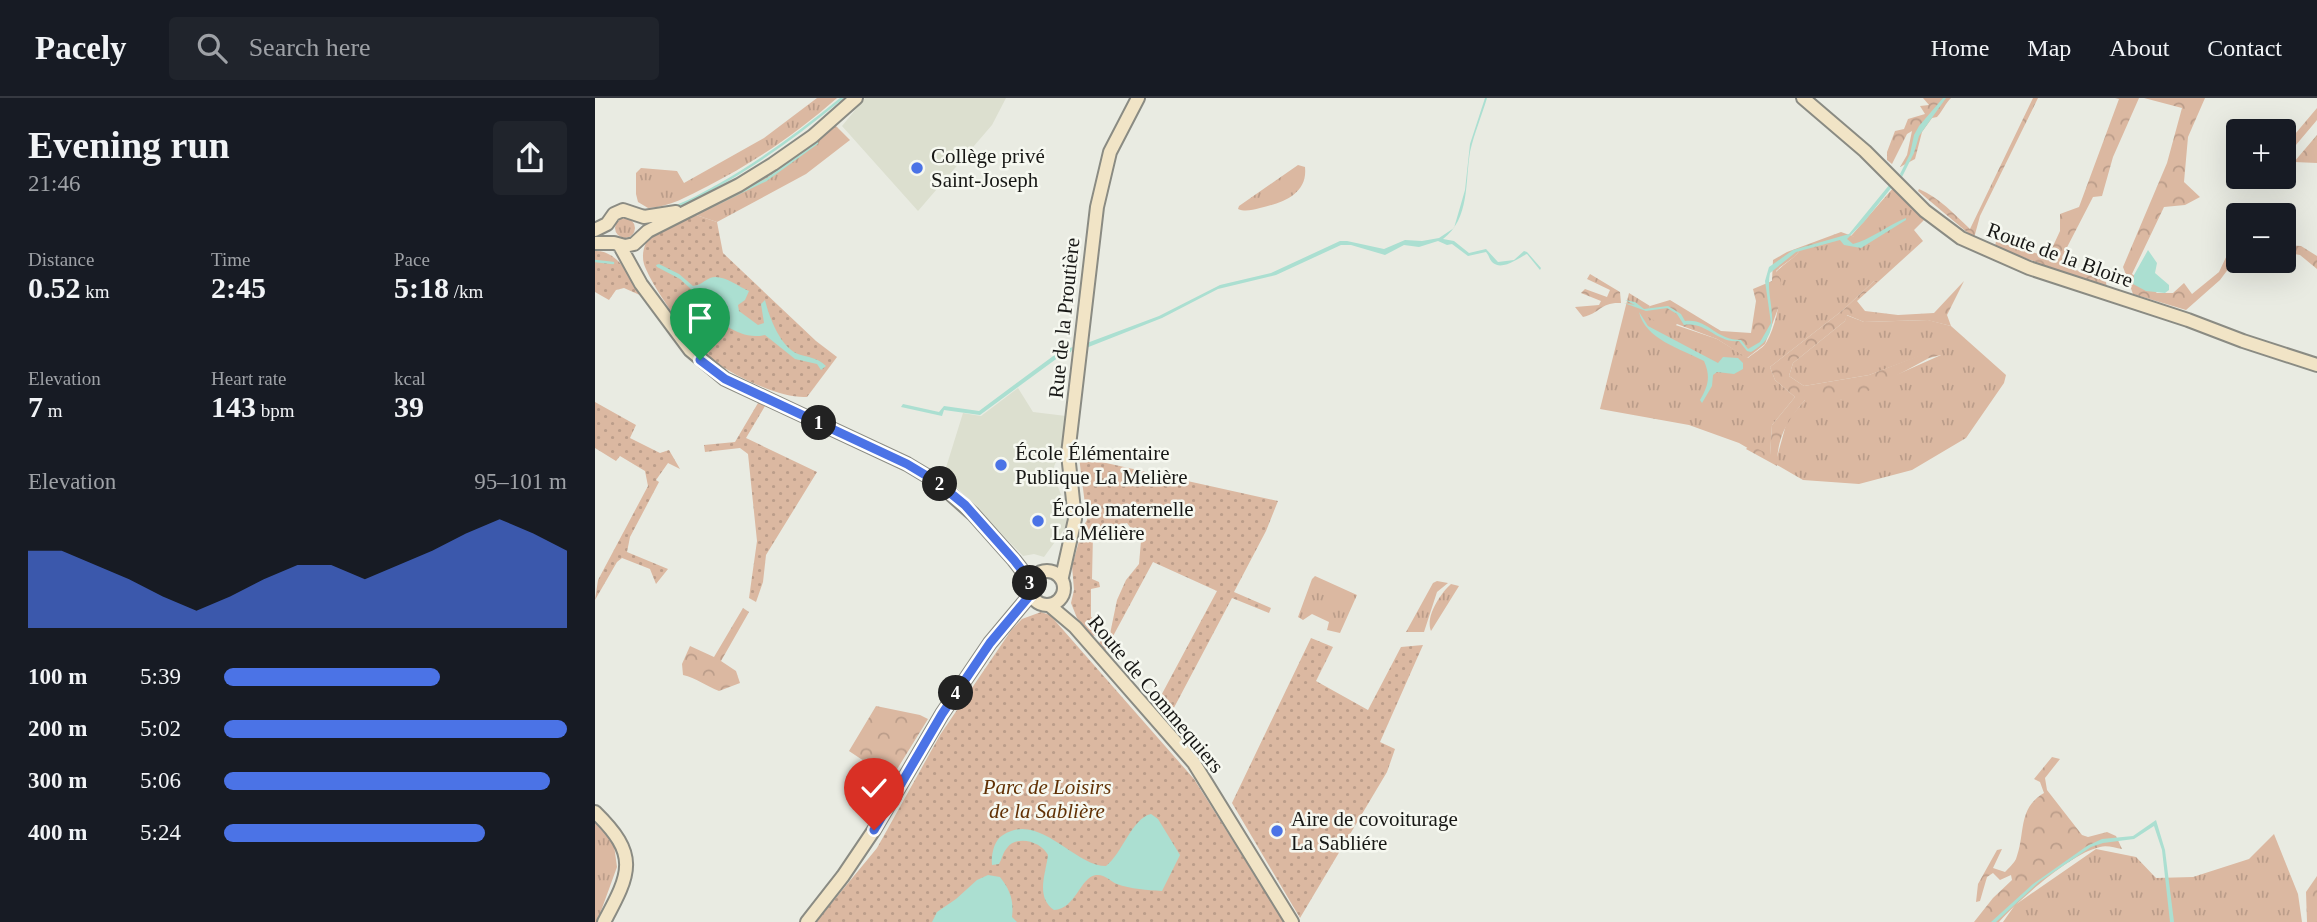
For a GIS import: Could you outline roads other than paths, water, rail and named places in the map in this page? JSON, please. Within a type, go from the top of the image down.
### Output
[{"type":"street","points":[[595,243],[629,246],[687,210],[739,185],[813,136],[856,98]]},
{"type":"street","name":"Rue de la Proutière","points":[[1062,577],[1075,519],[1068,454],[1097,207],[1110,152],[1138,98]]},
{"type":"street","name":"Route de la Bloire","points":[[1803,98],[1865,150],[1925,211],[1961,238],[2029,268],[2317,365]]},
{"type":"street","points":[[595,230],[607,224],[614,214],[622,210],[638,216],[643,225],[637,266],[641,284]]},
{"type":"street","points":[[638,216],[687,210]]},
{"type":"street","points":[[607,224],[609,237],[617,244],[641,284],[690,350],[710,369],[725,379],[922,472],[965,505],[1014,560],[1045,605]]},
{"type":"street","points":[[807,922],[874,830],[949,704],[990,643],[1016,614],[1031,588],[1033,577],[1046,570],[1068,550]]},
{"type":"street","points":[[1014,560],[1062,577],[1065,586],[1063,596],[1075,627]]},
{"type":"street","points":[[1016,614],[1057,602],[1063,596]]},
{"type":"street","name":"Route de Commequiers","points":[[1045,605],[1075,627],[1201,773],[1292,922]]},
{"type":"street","points":[[595,812],[615,831],[623,845],[626,859],[622,886],[604,922]]},
{"type":"water","points":[[1487,98],[1470,152],[1465,199],[1462,211],[1454,227],[1465,190],[1470,144]]},
{"type":"water","points":[[1943,98],[1946,98],[1919,136],[1902,177],[1900,174],[1910,154],[1914,135]]},
{"type":"water","points":[[1890,184],[1892,187],[1847,239],[1853,244],[1906,220],[1861,248],[1844,245],[1840,240],[1796,252],[1770,273],[1772,326],[1762,344],[1751,352],[1739,341],[1725,339],[1699,326],[1684,325],[1677,314],[1667,308],[1646,311],[1624,303],[1635,305],[1625,300],[1635,302],[1644,309],[1668,306],[1681,314],[1685,321],[1700,323],[1725,337],[1741,340],[1748,349],[1760,342],[1771,323],[1765,281],[1769,267],[1793,250],[1849,234]]},
{"type":"water","points":[[1453,229],[1443,239],[1454,241],[1469,253],[1486,249],[1498,262],[1514,260],[1524,251],[1527,252],[1541,268],[1540,270],[1527,254],[1510,263],[1496,265],[1486,252],[1468,256],[1452,244],[1438,241],[1419,247],[1404,245],[1385,255],[1351,245],[1341,245],[1276,275],[1218,289],[1162,318],[1086,348],[1087,343],[1159,316],[1220,285],[1271,273],[1340,241],[1384,249],[1405,240],[1439,238]]},
{"type":"water","points":[[2148,250],[2157,263],[2155,273],[2169,285],[2169,290],[2165,293],[2146,291],[2133,284],[2134,275]]},
{"type":"water","points":[[659,264],[679,274],[693,286],[719,277],[749,291],[745,300],[738,305],[739,311],[758,325],[764,323],[761,304],[765,300],[773,324],[787,347],[826,366],[821,370],[817,364],[795,359],[765,335],[739,333],[717,322],[700,318],[692,310],[692,290],[680,279],[657,267]]},
{"type":"water","points":[[1639,312],[1648,326],[1718,363],[1723,357],[1738,358],[1743,363],[1743,369],[1734,374],[1717,372],[1713,375],[1712,386],[1702,403],[1700,400],[1708,377],[1704,361],[1656,336],[1648,329]]},
{"type":"water","points":[[1073,347],[1071,352],[1063,354],[980,415],[944,410],[942,416],[901,407],[903,404],[939,412],[944,406],[979,411],[1060,351]]},
{"type":"water","points":[[1151,814],[1158,819],[1180,855],[1162,891],[1128,887],[1096,875],[1086,881],[1068,904],[1054,910],[1048,905],[1043,892],[1048,855],[1040,846],[1029,841],[1017,841],[1006,850],[999,864],[992,865],[997,840],[1016,829],[1043,834],[1081,858],[1106,866],[1138,822]]},
{"type":"water","points":[[2156,820],[2165,850],[2174,922],[2170,922],[2162,850],[2154,826],[2134,839],[2091,847],[2039,882],[1996,922],[1991,922],[2033,884],[2087,846],[2102,839],[2133,836]]},
{"type":"water","points":[[988,875],[1000,877],[1006,886],[1012,900],[1012,917],[1017,922],[932,922],[937,912],[977,880]]},
{"type":"waterway","points":[[673,207],[695,198],[750,166],[797,134],[842,98]]},
{"type":"waterway","points":[[677,223],[766,180],[817,143]]},
{"type":"waterway","points":[[595,261],[613,263]]},
{"type":"place","name":"Collège privé Saint-Joseph","points":[[917,168]]},
{"type":"place","name":"École Élémentaire Publique La Melière","points":[[1001,465]]},
{"type":"place","name":"École maternelle La Mélière","points":[[1038,521]]},
{"type":"place","name":"Aire de covoiturage La Sabliére","points":[[1277,831]]},
{"type":"park label","name":"Parc de Loisirs de la Sablière","points":[[1047,799]]}]
